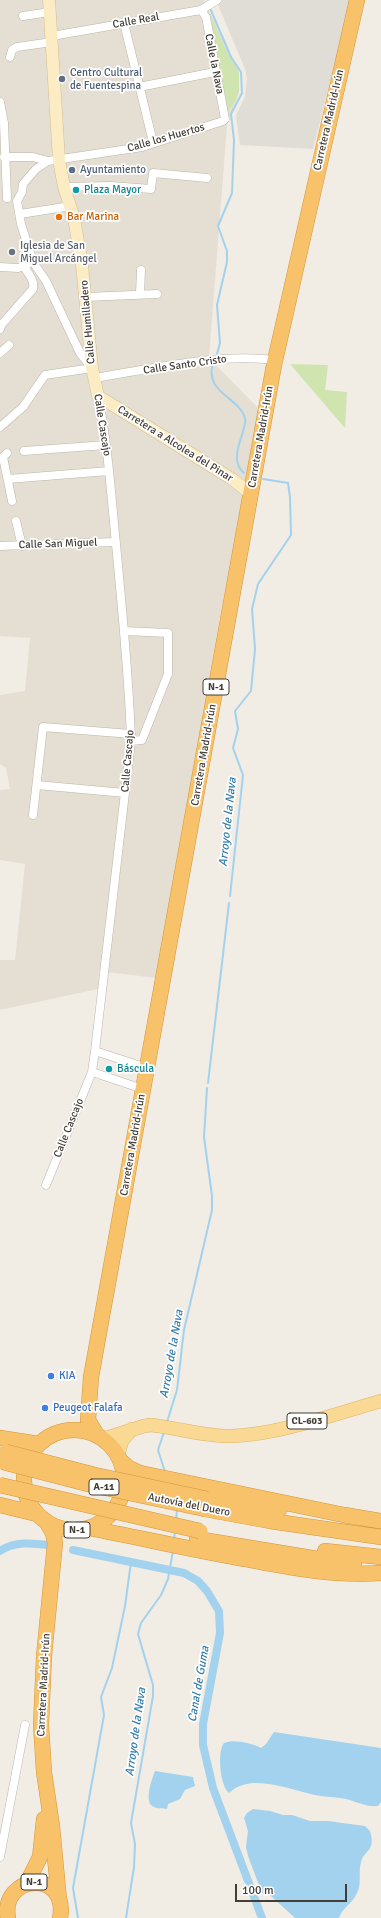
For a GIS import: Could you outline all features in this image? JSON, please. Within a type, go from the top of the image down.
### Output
[{"type":"highway","name":"Carretera Madrid-Irún","points":[[100,1437],[88,1420],[89,1396],[143,1089],[275,360],[356,0]]},
{"type":"highway","name":"Carretera Madrid-Irún","points":[[71,1430],[79,1419],[89,1396]]},
{"type":"highway","name":"N-1","points":[[71,1430],[84,1431],[100,1437],[119,1458],[124,1477],[123,1494],[116,1509],[104,1520],[84,1529],[61,1528],[41,1517],[29,1501],[24,1486],[25,1470],[30,1456],[39,1444],[49,1437],[71,1430]]},
{"type":"highway","points":[[0,1438],[39,1444]]},
{"type":"highway","name":"Autovía del Duero","points":[[2,1456],[92,1485],[207,1504],[270,1521],[381,1537]]},
{"type":"highway","points":[[119,1458],[129,1468],[140,1473],[381,1522]]},
{"type":"highway","name":"Autovía del Duero","points":[[0,1485],[195,1540],[381,1557]]},
{"type":"highway","points":[[0,1495],[195,1540],[338,1563],[381,1568]]},
{"type":"highway","points":[[0,1504],[41,1517]]},
{"type":"highway","points":[[207,1504],[270,1509],[381,1522]]},
{"type":"highway","name":"Carretera Madrid-Irún","points":[[41,1517],[53,1533],[55,1543],[42,1685],[41,1725],[44,1772],[52,1826],[59,1899]]},
{"type":"highway","name":"Carretera Madrid-Irún","points":[[51,1598],[64,1545],[70,1537],[84,1529]]},
{"type":"highway","points":[[84,1529],[150,1541],[195,1540],[274,1565],[329,1573],[359,1575],[381,1573]]},
{"type":"highway","name":"Carretera Madrid-Irún","points":[[27,1883],[37,1866],[42,1846],[44,1772]]},
{"type":"highway","name":"N-1","points":[[7,1917],[9,1897],[17,1888],[27,1883],[42,1884],[49,1887],[59,1899],[61,1912],[60,1918]]},
{"type":"main road","points":[[50,6],[52,39],[53,160],[72,212]]},
{"type":"main road","name":"Calle Humilladero","points":[[72,212],[86,297],[93,373]]},
{"type":"main road","name":"Calle Cascajo","points":[[93,373],[98,396]]},
{"type":"main road","name":"Carretera a Alcolea del Pinar","points":[[98,396],[232,479],[251,494]]},
{"type":"main road","name":"CL-603","points":[[100,1437],[151,1425],[208,1435],[232,1436],[258,1433],[381,1401]]},
{"type":"main road","points":[[119,1458],[122,1441],[132,1429]]},
{"type":"street","name":"Calle Real","points":[[10,57],[12,50],[17,47],[124,23],[201,10],[217,0]]},
{"type":"street","points":[[23,16],[50,6]]},
{"type":"street","name":"Calle la Nava","points":[[201,10],[206,17],[215,72],[225,119]]},
{"type":"street","points":[[124,23],[152,138]]},
{"type":"street","points":[[139,87],[215,72]]},
{"type":"street","points":[[0,102],[4,122],[3,198],[17,201]]},
{"type":"street","name":"Calle los Huertos","points":[[53,160],[142,147],[223,122],[225,119]]},
{"type":"street","points":[[3,154],[53,160]]},
{"type":"street","points":[[53,160],[36,170],[23,184],[22,192],[17,201],[33,262],[46,281],[80,353],[93,373]]},
{"type":"street","points":[[64,187],[93,186],[151,189],[153,173],[207,178]]},
{"type":"street","points":[[20,214],[72,212]]},
{"type":"street","points":[[0,267],[18,268],[24,267],[33,262]]},
{"type":"street","points":[[0,329],[5,320],[33,289],[33,280],[24,267]]},
{"type":"street","points":[[140,294],[141,270]]},
{"type":"street","points":[[86,297],[157,294]]},
{"type":"street","points":[[0,353],[9,344]]},
{"type":"street","name":"Calle Santo Cristo","points":[[0,427],[24,407],[45,375],[93,373],[218,359],[254,358],[275,360]]},
{"type":"street","name":"Calle Cascajo","points":[[46,1185],[92,1072],[131,738],[116,542],[106,445],[98,396]]},
{"type":"street","points":[[24,451],[106,445]]},
{"type":"street","points":[[7,453],[3,457],[12,501]]},
{"type":"street","name":"Calle Cascajo","points":[[8,479],[109,471]]},
{"type":"street","points":[[16,521],[22,546]]},
{"type":"street","name":"Calle San Miguel","points":[[0,546],[116,542]]},
{"type":"street","points":[[33,815],[43,728],[142,740],[168,674],[168,634],[124,631]]},
{"type":"street","points":[[37,785],[125,793]]},
{"type":"street","points":[[95,1051],[147,1068]]},
{"type":"street","points":[[92,1072],[143,1089]]},
{"type":"street","points":[[0,1857],[25,1725]]},
{"type":"shaded area","points":[[0,0],[204,0],[239,72],[239,93],[227,125],[209,358],[262,412],[220,616],[156,978],[99,971],[98,989],[0,1010],[0,960],[15,960],[25,864],[0,860],[0,790],[10,789],[6,768],[0,764],[0,695],[25,691],[30,638],[0,636]]},
{"type":"shaded area","points":[[216,0],[351,0],[313,149],[240,145],[236,115],[245,97],[247,78],[245,69]]},
{"type":"green space","points":[[210,13],[223,44],[239,72],[239,91],[236,100],[228,111]]},
{"type":"green space","points":[[290,364],[328,365],[325,390],[347,392],[345,428]]},
{"type":"water","points":[[274,1732],[381,1748],[381,1802],[378,1806],[369,1806],[346,1799],[315,1795],[271,1784],[259,1783],[238,1787],[229,1793],[223,1783],[220,1768],[221,1753],[224,1743],[233,1741],[242,1742],[261,1748],[266,1744]]},
{"type":"water","points":[[155,1771],[193,1777],[195,1786],[185,1790],[180,1799],[168,1804],[167,1809],[155,1808],[149,1801],[149,1790]]},
{"type":"water","points":[[253,1809],[270,1811],[283,1815],[292,1815],[310,1821],[328,1821],[365,1826],[370,1831],[372,1842],[361,1862],[360,1882],[358,1889],[355,1897],[340,1914],[339,1918],[295,1918],[271,1896],[262,1893],[246,1847],[248,1831],[244,1818],[247,1813]]},
{"type":"waterway","name":"Arroyo de la Nava","points":[[210,8],[231,57],[241,72],[242,93],[231,114],[234,140],[232,193],[218,226],[227,251],[227,262],[217,305],[220,343],[217,354]]},
{"type":"waterway","name":"Arroyo de la Nava","points":[[213,363],[213,381],[223,394],[242,411],[245,418],[244,430],[237,452],[239,467],[244,473]]},
{"type":"waterway","name":"Arroyo de la Nava","points":[[230,896],[243,775],[233,748],[238,729],[235,711],[251,691],[255,649],[252,609],[258,584],[291,535],[288,483],[263,479]]},
{"type":"waterway","name":"Arroyo de la Nava","points":[[208,1083],[229,903]]},
{"type":"waterway","name":"Arroyo de la Nava","points":[[167,1422],[177,1390],[184,1330],[212,1210],[212,1196],[204,1137],[207,1088]]},
{"type":"waterway","name":"Arroyo de la Nava","points":[[164,1432],[158,1450],[165,1472]]},
{"type":"waterway","name":"Arroyo de la Nava","points":[[176,1521],[177,1509]]},
{"type":"waterway","name":"Arroyo de la Nava","points":[[174,1540],[175,1531]]},
{"type":"waterway","name":"Canal de Guma","points":[[0,1551],[18,1544],[30,1543],[49,1545]]},
{"type":"waterway","name":"Canal de Guma","points":[[73,1550],[184,1573],[198,1581],[207,1591],[219,1611],[220,1633],[203,1724],[203,1745],[213,1788],[262,1918]]},
{"type":"waterway","name":"Arroyo de la Nava","points":[[126,1918],[134,1867],[135,1844],[131,1823],[153,1696],[153,1685],[138,1634],[141,1623],[161,1595],[168,1579],[173,1551]]},
{"type":"waterway","points":[[78,1918],[73,1888],[104,1715],[101,1697],[112,1668],[125,1606],[131,1562]]},
{"type":"place","name":"Centro Cultural de Fuentespina","points":[[62,79]]},
{"type":"place","name":"Ayuntamiento","points":[[72,170]]},
{"type":"place","name":"Plaza Mayor","points":[[76,190]]},
{"type":"place","name":"Bar Marina","points":[[59,217]]},
{"type":"place","name":"Iglesia de San Miguel Arcángel","points":[[12,252]]},
{"type":"place","name":"Báscula","points":[[109,1069]]},
{"type":"place","name":"KIA","points":[[51,1376]]},
{"type":"place","name":"Peugeot Falafa","points":[[45,1408]]}]
